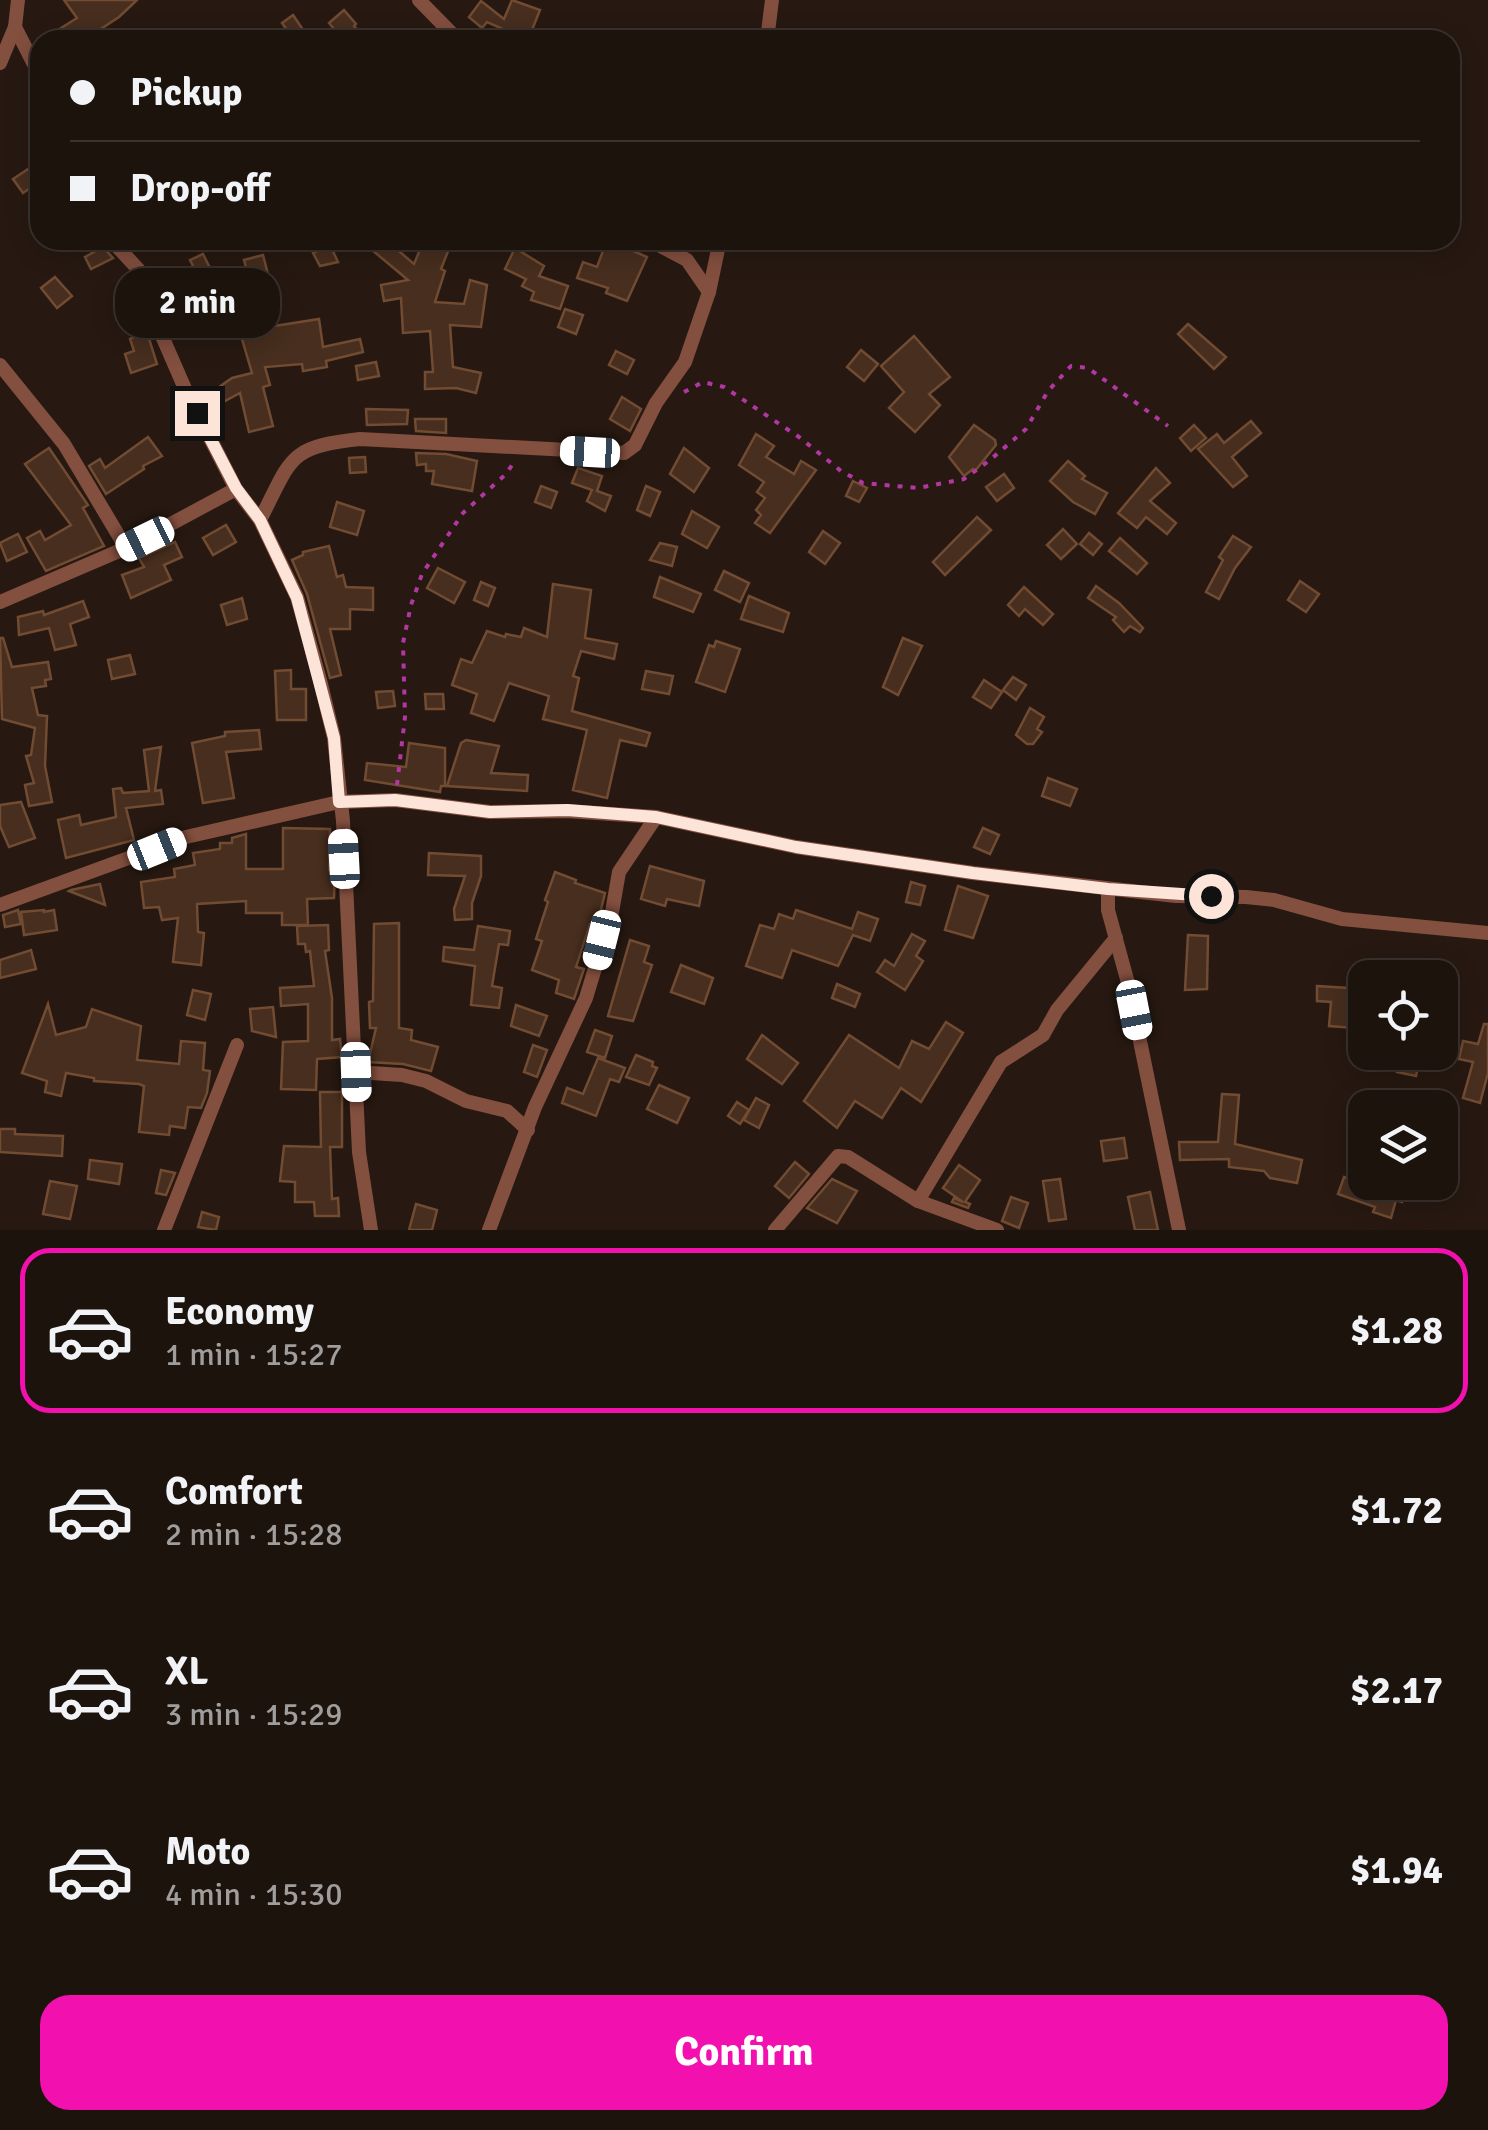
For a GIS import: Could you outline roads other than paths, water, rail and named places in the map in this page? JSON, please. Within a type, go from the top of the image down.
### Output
[{"type":"street","points":[[0,62],[15,27],[18,0]]},
{"type":"street","points":[[419,0],[448,30]]},
{"type":"street","points":[[768,30],[772,0]]},
{"type":"street","points":[[15,27],[30,56]]},
{"type":"street","points":[[120,250],[138,269],[152,313],[186,391],[236,488],[260,520],[297,598],[334,738],[359,1152],[370,1230]]},
{"type":"street","points":[[668,250],[686,260],[709,292]]},
{"type":"street","points":[[260,520],[300,452],[320,444],[360,440],[624,454],[635,445],[656,403],[685,362],[709,292],[718,250]]},
{"type":"street","points":[[0,365],[64,444],[126,548]]},
{"type":"street","points":[[0,602],[126,548],[236,488]]},
{"type":"street","points":[[0,905],[186,837],[339,802],[395,800],[490,812],[567,810],[656,817],[796,847],[1108,889],[1274,900],[1342,920],[1488,933]]},
{"type":"street","points":[[490,1230],[510,1171],[586,998],[612,912],[619,872],[656,817]]},
{"type":"street","points":[[1108,889],[1108,910],[1128,983],[1179,1230]]},
{"type":"street","points":[[918,1201],[1002,1062],[1043,1035],[1056,1010],[1116,938]]},
{"type":"street","points":[[164,1230],[238,1045]]},
{"type":"street","points":[[356,1072],[426,1081],[466,1101],[507,1111],[528,1130]]},
{"type":"street","points":[[775,1230],[838,1156],[848,1157],[918,1201],[997,1230]]}]
